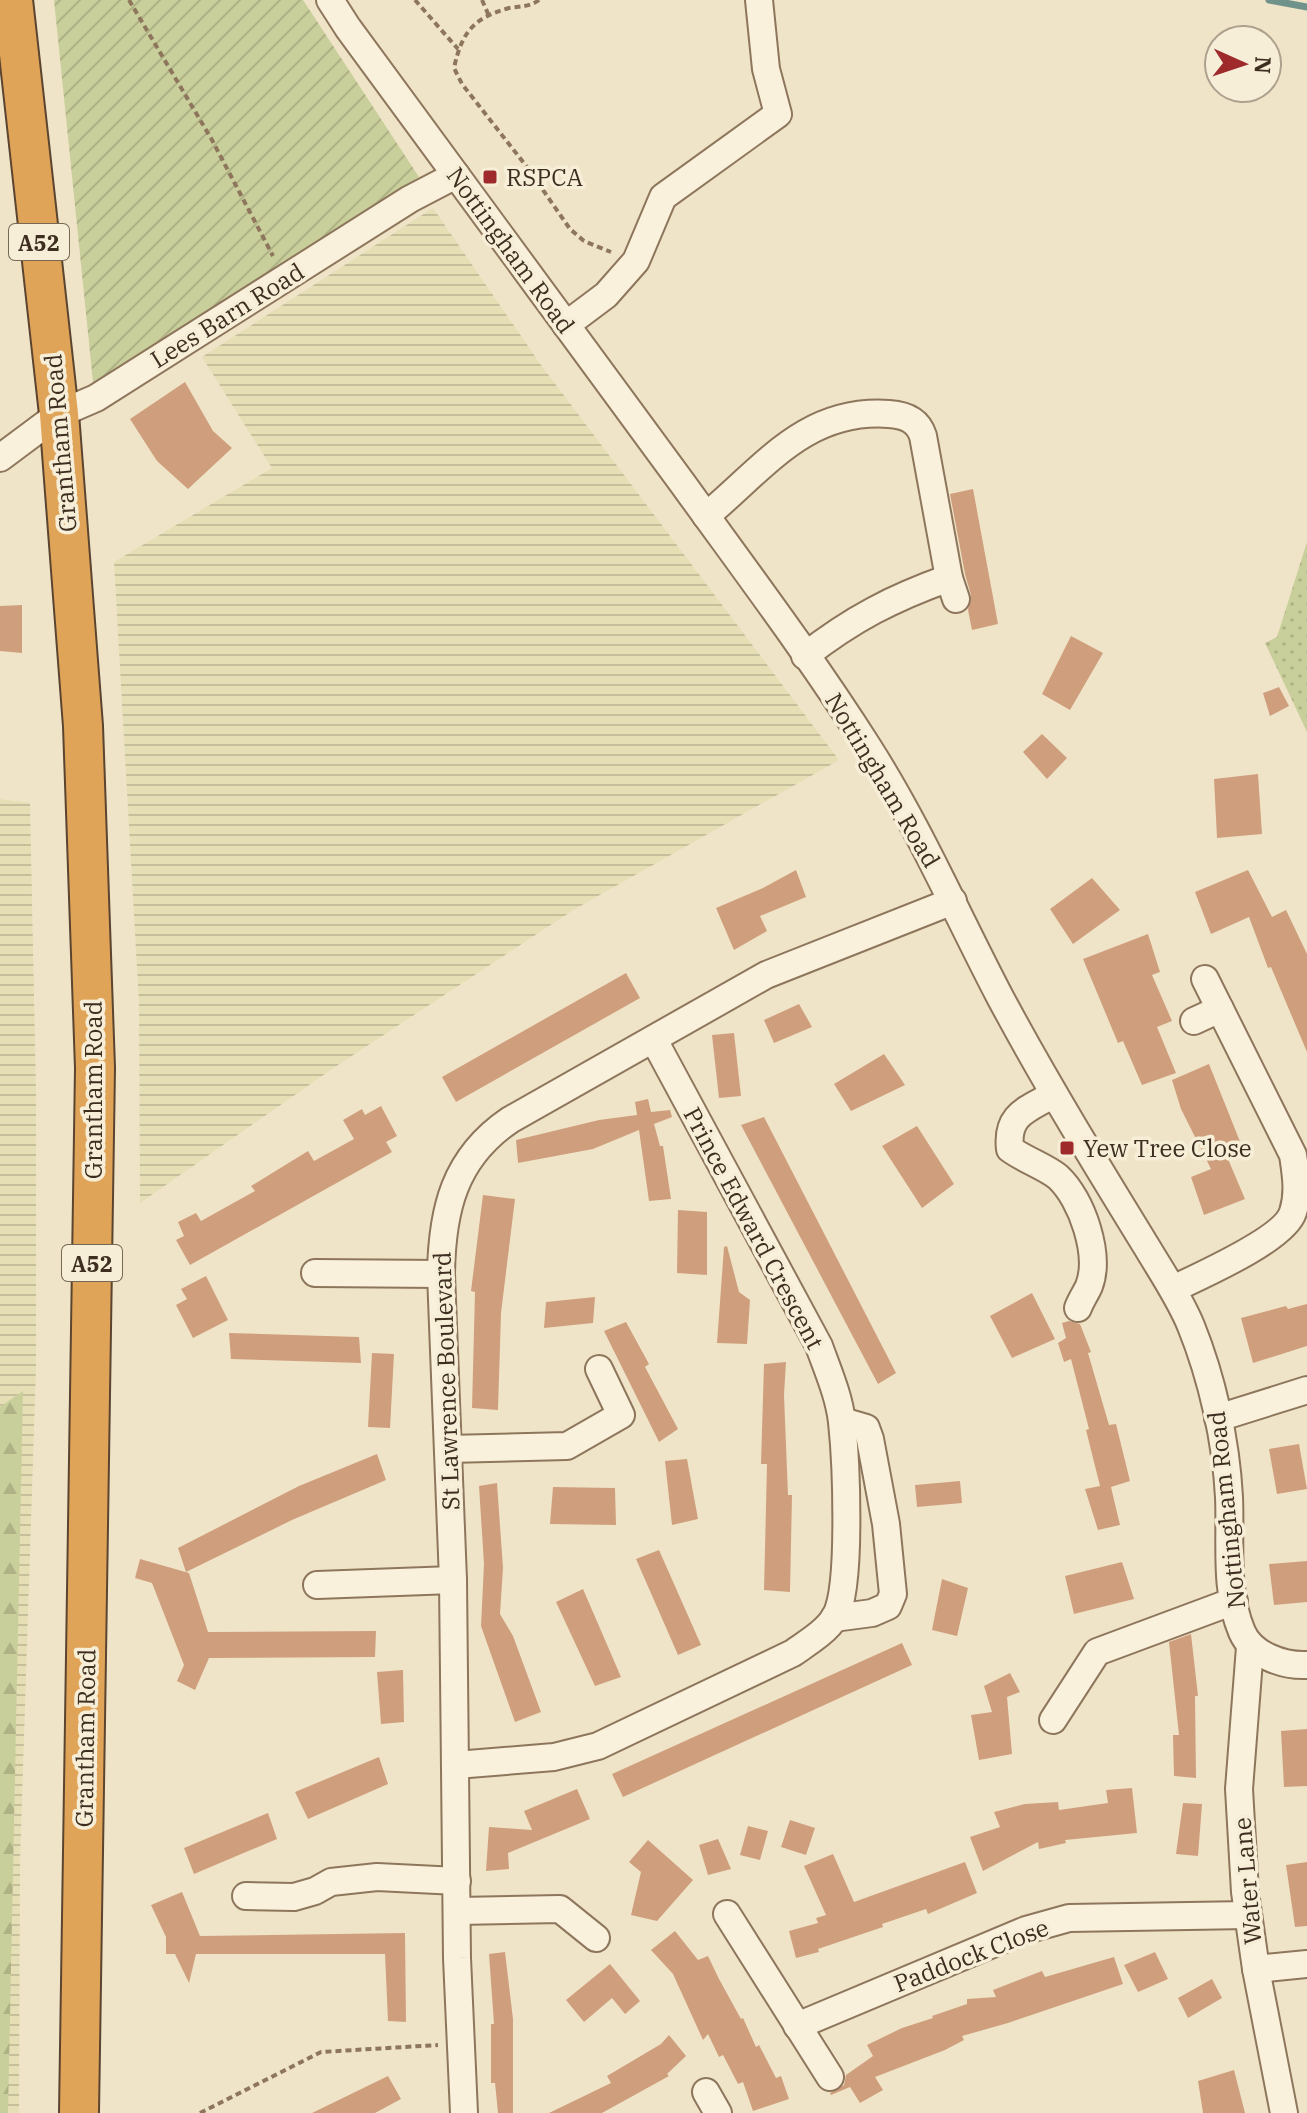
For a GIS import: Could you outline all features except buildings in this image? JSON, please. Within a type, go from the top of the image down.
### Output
[{"type":"highway","name":"Grantham Road","points":[[1,0],[21,70]]},
{"type":"highway","name":"Grantham Road","points":[[13,0],[59,414],[83,726],[95,1068],[79,2113]]},
{"type":"street","name":"Nottingham Road","points":[[330,0],[706,516],[897,794],[1054,1094],[1173,1289],[1191,1325],[1218,1418],[1229,1493],[1229,1551],[1234,1601],[1242,1634],[1250,1647]]},
{"type":"street","points":[[566,325],[606,295],[636,261],[663,197],[778,114],[766,69],[759,0]]},
{"type":"street","name":"Lees Barn Road","points":[[0,458],[59,414],[96,398],[410,199],[456,175]]},
{"type":"street","points":[[706,516],[763,462],[797,438],[821,426],[868,414],[907,417],[920,428],[952,588],[879,606],[805,656]]},
{"type":"street","name":"St Lawrence Boulevard","points":[[464,2113],[460,2044],[453,1580],[441,1274],[442,1239],[459,1175],[473,1152],[493,1131],[766,975],[953,901]]},
{"type":"street","points":[[1173,1289],[1269,1238],[1293,1215],[1298,1185],[1293,1155],[1205,979]]},
{"type":"street","points":[[1194,1021],[1220,1009]]},
{"type":"street","name":"Prince Edward Crescent","points":[[654,1040],[819,1346],[834,1386],[842,1421],[845,1582],[834,1618]]},
{"type":"street","points":[[1054,1094],[1016,1117],[1008,1132],[1010,1149],[1027,1162],[1057,1176],[1072,1194],[1091,1237],[1090,1283],[1078,1308]]},
{"type":"street","points":[[315,1273],[441,1274]]},
{"type":"street","points":[[448,1449],[567,1446],[621,1415],[599,1369]]},
{"type":"street","points":[[1218,1418],[1307,1390]]},
{"type":"street","points":[[456,1765],[554,1757],[598,1746],[793,1653],[813,1640],[834,1618],[872,1613],[888,1606],[893,1594],[886,1524],[870,1439],[866,1428],[842,1421]]},
{"type":"street","points":[[317,1585],[453,1580]]},
{"type":"street","points":[[1053,1720],[1097,1652],[1234,1601]]},
{"type":"street","points":[[1250,1647],[1283,1662],[1307,1665]]},
{"type":"street","name":"Water Lane","points":[[1250,1647],[1239,1789],[1248,1915],[1284,2113]]},
{"type":"street","points":[[246,1896],[294,1897],[331,1882],[377,1877],[457,1881]]},
{"type":"street","points":[[458,1911],[560,1909],[596,1938]]},
{"type":"street","points":[[727,1914],[830,2077]]},
{"type":"street","name":"Paddock Close","points":[[797,2026],[1026,1930],[1069,1918],[1248,1915]]},
{"type":"street","points":[[1256,1969],[1307,1964]]},
{"type":"path","points":[[129,0],[212,140],[285,278]]},
{"type":"path","points":[[415,0],[458,49]]},
{"type":"path","points":[[482,0],[489,16]]},
{"type":"path","points":[[539,0],[533,5],[510,8],[476,21],[458,49],[454,68],[462,84],[527,167],[570,229],[584,241],[636,261]]},
{"type":"path","points":[[200,2113],[321,2052],[460,2044]]},
{"type":"shaded area","points":[[433,208],[541,365],[839,760],[575,909],[332,1069],[140,1203],[139,1003],[114,562],[272,468],[202,357]]},
{"type":"shaded area","points":[[0,799],[30,803],[36,1092],[36,1367],[20,1862],[19,2113],[0,2113]]},
{"type":"green space","points":[[54,0],[303,0],[419,177],[120,375],[93,382]]},
{"type":"green space","points":[[1307,542],[1307,732],[1265,643],[1277,637]]},
{"type":"green space","points":[[23,1391],[8,2113],[0,2113],[0,1407]]},
{"type":"waterway","points":[[1269,0],[1307,7]]},
{"type":"place","name":"RSPCA","points":[[490,177]]},
{"type":"place","name":"Yew Tree Close","points":[[1067,1148]]}]
